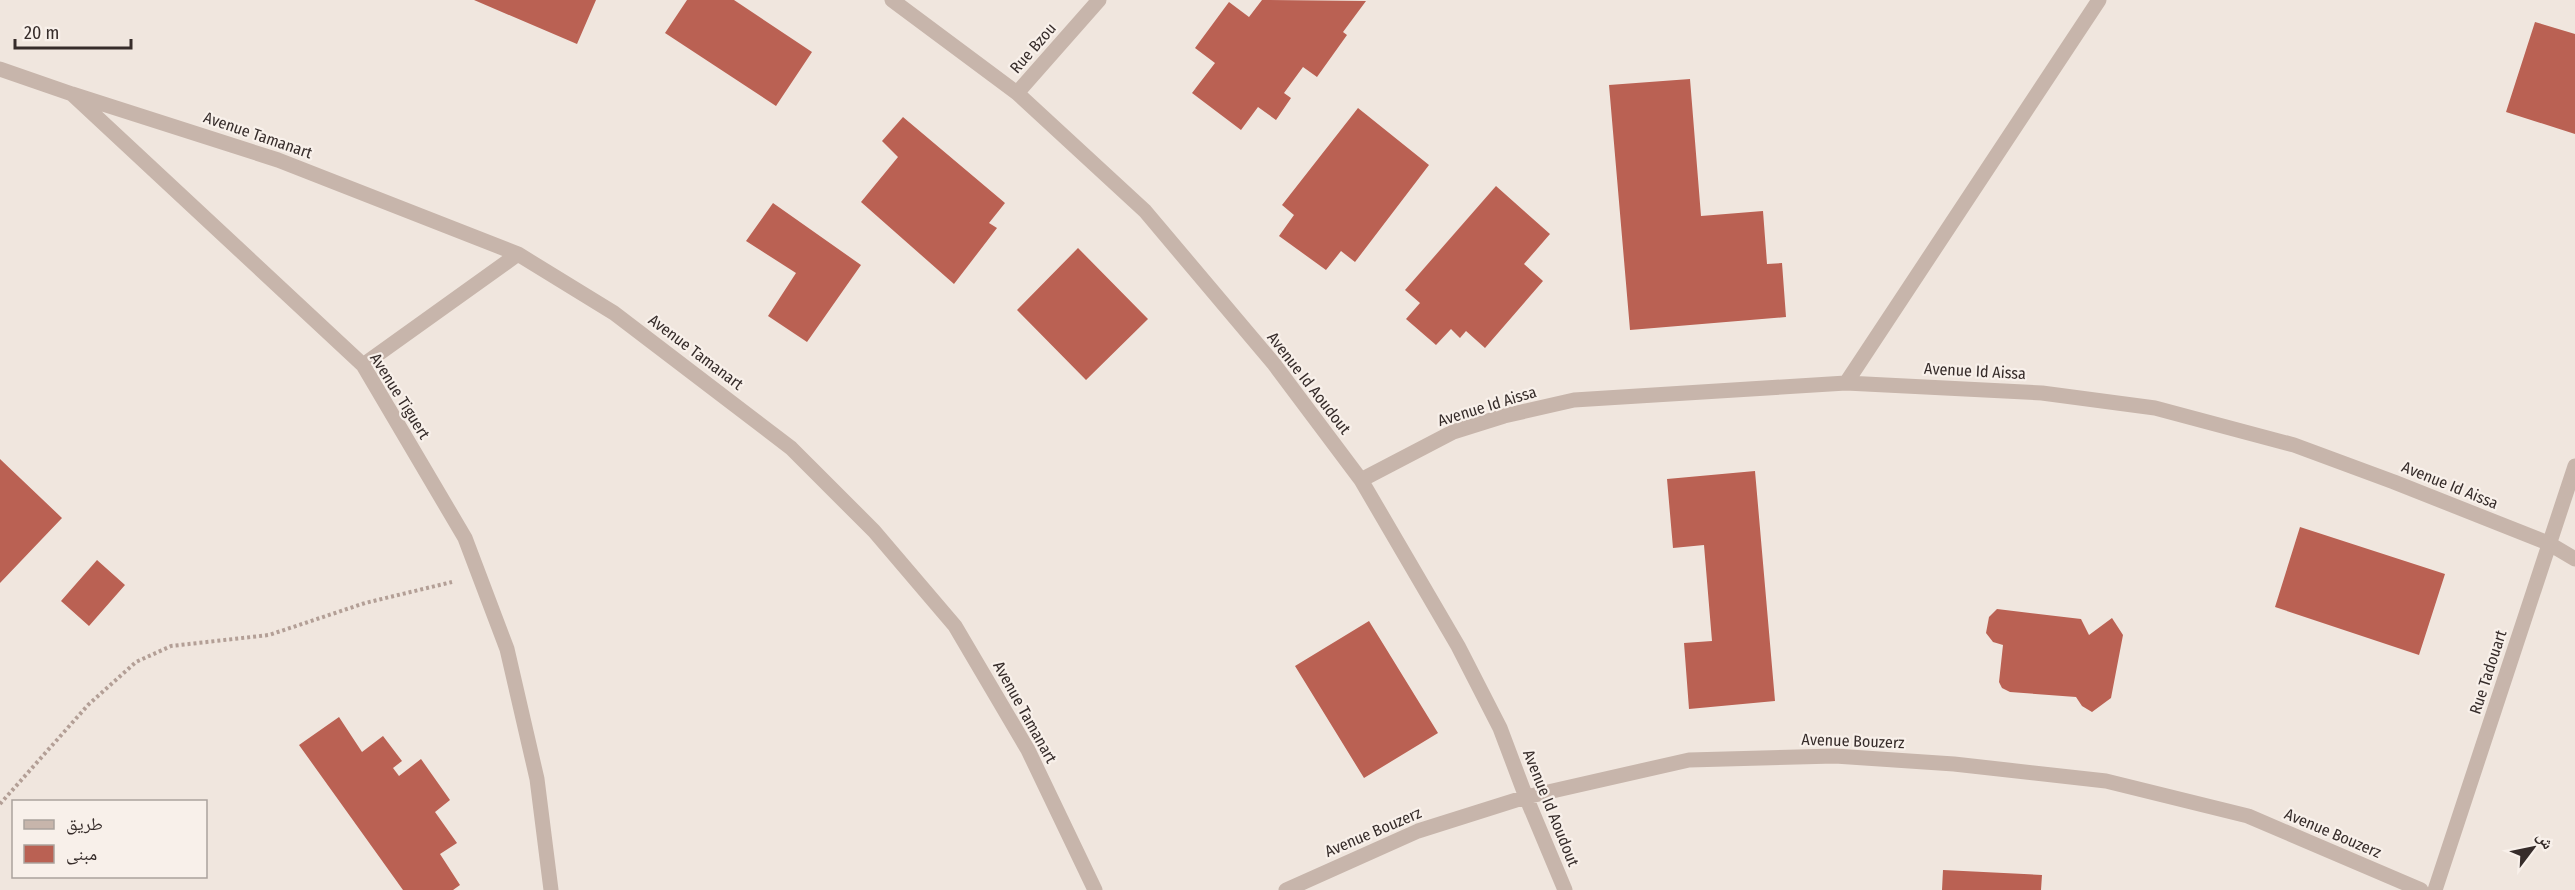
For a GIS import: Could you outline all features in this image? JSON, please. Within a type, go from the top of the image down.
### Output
[{"type":"street","name":"Avenue Id Aoudout","points":[[892,0],[1017,93],[1145,211],[1274,364],[1361,480],[1458,646],[1500,728],[1565,890]]},
{"type":"street","name":"Rue Bzou","points":[[1017,93],[1099,0]]},
{"type":"street","points":[[1846,383],[2099,0]]},
{"type":"street","name":"Avenue Tiguert","points":[[0,69],[72,94],[363,365],[465,538],[507,649],[535,768],[551,890]]},
{"type":"street","name":"Avenue Tamanart","points":[[72,94],[278,160],[518,254],[614,313],[782,441],[874,531],[955,626],[1028,750],[1095,890]]},
{"type":"street","points":[[363,365],[518,254]]},
{"type":"street","name":"Avenue Id Aissa","points":[[1361,480],[1453,432],[1504,416],[1574,400],[1846,383],[2042,393],[2156,408],[2294,445],[2548,543],[2575,559]]},
{"type":"street","name":"Rue Tadouart","points":[[2435,890],[2575,466]]},
{"type":"street","name":"Avenue Bouzerz","points":[[1286,890],[1419,831],[1526,797],[1689,760],[1835,756],[1954,764],[2106,781],[2248,816],[2421,890]]},
{"type":"path","points":[[0,804],[88,705],[136,662],[171,646],[269,635],[365,603],[479,575]]},
{"type":"building","points":[[474,0],[596,0],[577,44]]},
{"type":"building","points":[[687,0],[734,0],[812,52],[776,106],[665,33]]},
{"type":"building","points":[[1262,0],[1366,1],[1343,32],[1347,35],[1317,77],[1303,67],[1284,93],[1291,98],[1276,120],[1258,107],[1241,130],[1192,93],[1215,63],[1195,48],[1229,2],[1249,17]]},
{"type":"building","points":[[2535,22],[2575,34],[2575,134],[2506,112]]},
{"type":"building","points":[[1690,79],[1701,216],[1763,211],[1767,264],[1782,263],[1786,317],[1630,330],[1609,85]]},
{"type":"building","points":[[1358,108],[1429,165],[1355,262],[1341,251],[1326,270],[1279,236],[1294,215],[1282,205]]},
{"type":"building","points":[[903,117],[1005,203],[989,223],[997,228],[954,284],[861,202],[898,157],[882,141]]},
{"type":"building","points":[[1496,186],[1550,234],[1524,264],[1543,281],[1485,348],[1466,331],[1460,338],[1451,329],[1436,345],[1406,319],[1420,303],[1405,290]]},
{"type":"building","points":[[773,203],[861,265],[807,342],[768,316],[796,273],[746,241]]},
{"type":"building","points":[[1078,248],[1148,319],[1086,380],[1017,310]]},
{"type":"building","points":[[0,459],[62,518],[0,583]]},
{"type":"building","points":[[1755,471],[1775,701],[1689,709],[1684,643],[1712,641],[1704,545],[1673,548],[1667,479]]},
{"type":"building","points":[[2300,527],[2445,574],[2419,655],[2275,607]]},
{"type":"building","points":[[97,560],[125,585],[89,626],[61,601]]},
{"type":"building","points":[[1997,609],[2081,619],[2089,635],[2112,618],[2123,635],[2111,698],[2092,712],[2082,706],[2076,697],[2010,692],[2002,688],[1999,682],[2003,645],[1993,642],[1986,633],[1989,617]]},
{"type":"building","points":[[1369,621],[1438,733],[1364,778],[1295,666]]},
{"type":"building","points":[[339,717],[362,752],[383,736],[402,761],[393,768],[399,776],[421,759],[450,800],[435,812],[457,843],[440,854],[460,885],[453,890],[403,890],[299,745]]},
{"type":"building","points":[[1943,870],[2042,875],[2041,890],[1942,890]]}]
